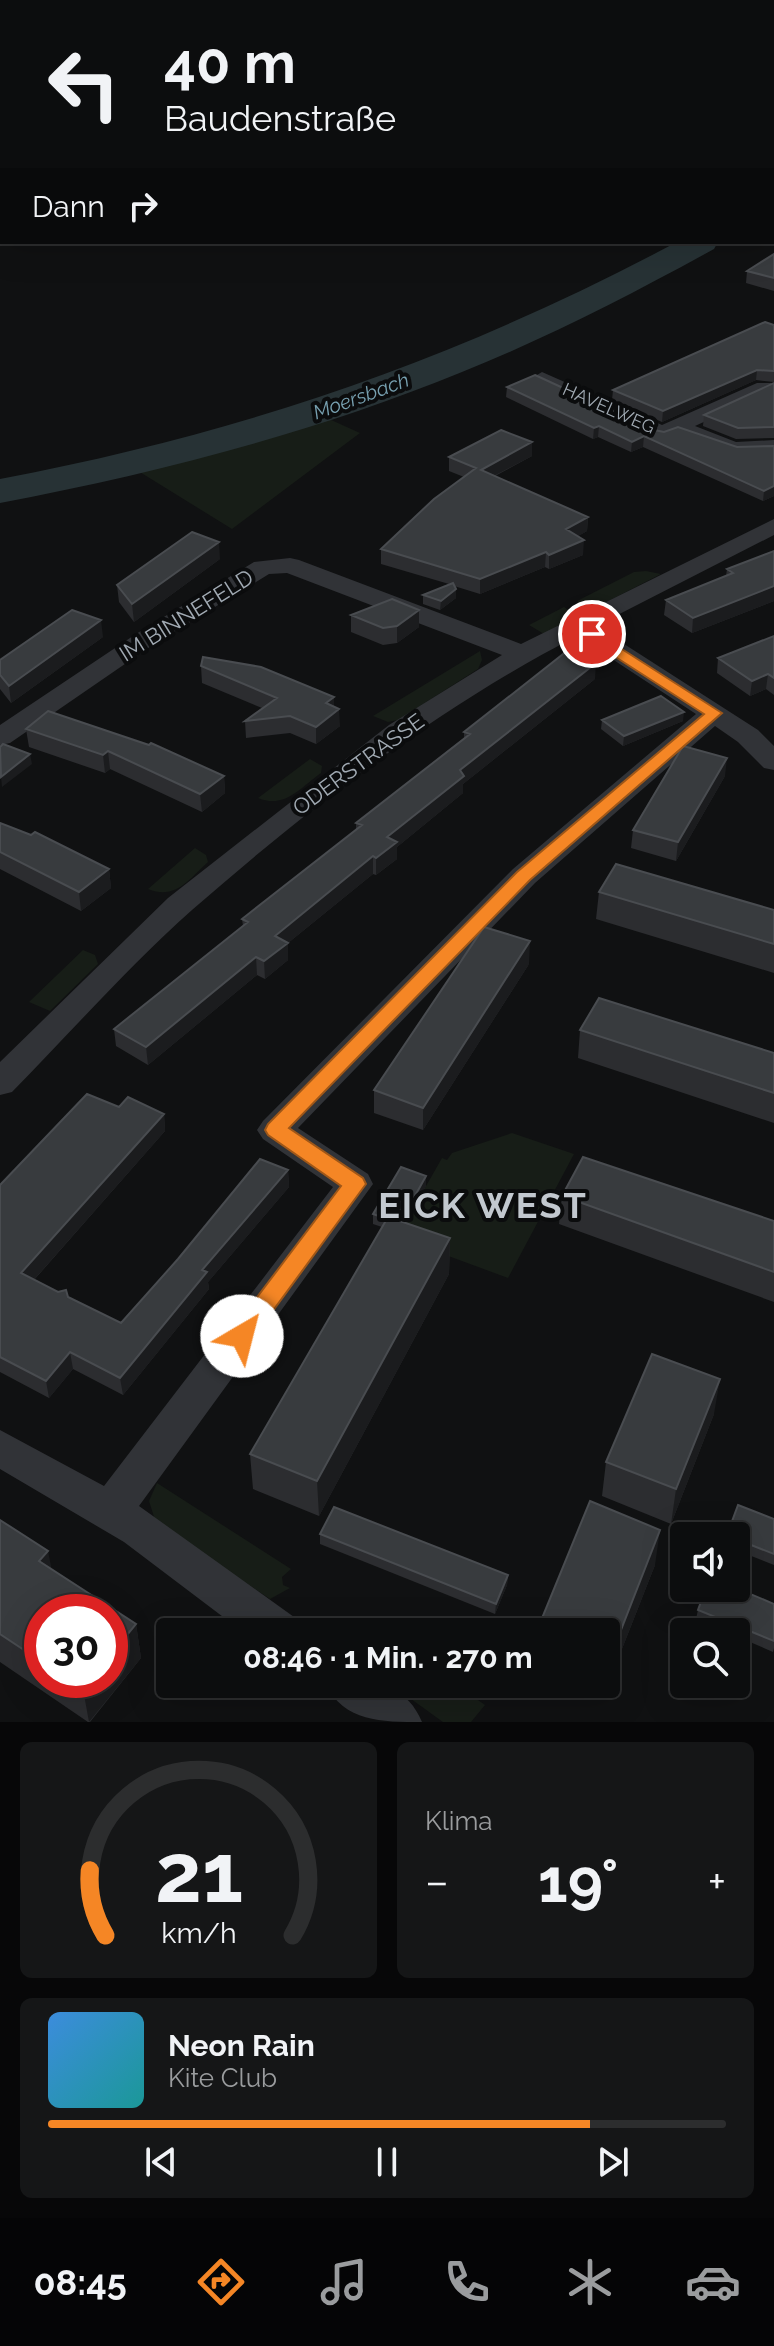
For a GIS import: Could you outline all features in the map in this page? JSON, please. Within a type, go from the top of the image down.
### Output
[{"type":"street","name":"HAVELWEG","points":[[542,378],[662,433],[764,387]]},
{"type":"street","name":"HAVELWEG","points":[[677,426],[737,451],[760,451],[774,447]]},
{"type":"street","name":"ODERSTRASSE","points":[[8,1064],[179,905],[399,731],[522,654],[774,526]]},
{"type":"street","name":"IM BINNEFELD","points":[[0,737],[145,639],[263,567],[278,563],[522,654]]},
{"type":"street","points":[[577,625],[748,736],[774,762]]},
{"type":"street","points":[[110,1512],[355,1184],[275,1130],[524,876],[714,713]]},
{"type":"street","points":[[0,1448],[139,1528],[259,1618]]},
{"type":"street","points":[[367,1698],[399,1722]]},
{"type":"shaded area","points":[[318,414],[360,433],[232,529],[122,461]]},
{"type":"shaded area","points":[[634,572],[661,574],[544,634],[529,625],[564,607],[570,611],[582,605],[577,601]]},
{"type":"shaded area","points":[[480,651],[482,660],[478,669],[398,720],[388,722],[373,716]]},
{"type":"shaded area","points":[[310,759],[322,766],[321,773],[299,790],[276,801],[258,798]]},
{"type":"shaded area","points":[[195,848],[206,855],[208,862],[188,881],[166,892],[148,889]]},
{"type":"shaded area","points":[[83,950],[95,955],[98,964],[50,1011],[29,1002]]},
{"type":"shaded area","points":[[512,1133],[574,1154],[508,1278],[397,1237],[442,1158],[447,1160],[452,1153]]},
{"type":"shaded area","points":[[157,1483],[291,1569],[282,1577],[283,1585],[290,1588],[270,1599],[156,1523],[149,1501]]},
{"type":"shaded area","points":[[475,1698],[485,1705],[471,1722],[443,1722],[411,1699]]},
{"type":"building","points":[[774,254],[774,278],[747,271]]},
{"type":"building","points":[[765,322],[774,325],[774,371],[757,370],[663,411],[613,390]]},
{"type":"building","points":[[535,375],[654,430],[664,432],[678,427],[737,447],[774,446],[774,486],[764,491],[644,436],[632,442],[599,426],[594,428],[507,387]]},
{"type":"building","points":[[774,383],[774,427],[738,428],[704,415]]},
{"type":"building","points":[[501,430],[532,442],[481,470],[588,517],[566,529],[584,540],[480,579],[381,549],[434,499],[476,468],[449,457]]},
{"type":"building","points":[[192,532],[219,542],[132,604],[117,585]]},
{"type":"building","points":[[774,551],[774,586],[693,618],[666,600],[733,573],[727,569]]},
{"type":"building","points":[[453,583],[456,589],[441,601],[423,595]]},
{"type":"building","points":[[392,599],[419,610],[397,626],[383,628],[351,615]]},
{"type":"building","points":[[72,610],[101,620],[9,686],[0,675],[0,660]]},
{"type":"building","points":[[774,636],[774,678],[768,674],[752,681],[718,658]]},
{"type":"building","points":[[567,651],[596,663],[460,770],[464,776],[387,837],[397,842],[376,858],[373,856],[275,936],[288,943],[264,961],[256,957],[146,1047],[114,1029],[248,922],[242,919],[362,825],[356,823],[470,734],[464,732]]},
{"type":"building","points":[[203,657],[261,667],[334,697],[326,703],[339,709],[316,727],[290,716],[245,721],[277,698],[201,666]]},
{"type":"building","points":[[661,696],[684,712],[624,736],[602,720]]},
{"type":"building","points":[[48,711],[149,745],[151,743],[224,776],[200,794],[108,751],[103,755],[26,729]]},
{"type":"building","points":[[3,744],[30,754],[1,777],[0,747]]},
{"type":"building","points":[[683,746],[727,758],[678,842],[633,830]]},
{"type":"building","points":[[0,823],[31,835],[35,832],[109,869],[79,892],[0,852]]},
{"type":"building","points":[[616,864],[774,910],[774,944],[599,892]]},
{"type":"building","points":[[484,927],[530,941],[423,1108],[374,1090]]},
{"type":"building","points":[[599,998],[774,1053],[774,1093],[580,1030]]},
{"type":"building","points":[[87,1094],[119,1107],[128,1097],[164,1114],[21,1273],[58,1292],[66,1290],[68,1297],[121,1323],[260,1159],[288,1170],[202,1270],[207,1272],[120,1378],[70,1352],[46,1381],[0,1357],[0,1185]]},
{"type":"building","points":[[583,1157],[774,1221],[774,1272],[562,1196]]},
{"type":"building","points":[[401,1167],[426,1176],[401,1221],[373,1214]]},
{"type":"building","points":[[388,1217],[450,1238],[317,1481],[250,1454]]},
{"type":"building","points":[[652,1354],[720,1379],[676,1489],[606,1462]]},
{"type":"building","points":[[590,1501],[660,1530],[620,1632],[620,1618],[542,1618]]},
{"type":"building","points":[[738,1505],[774,1519],[774,1554],[750,1545],[750,1522],[732,1522]]},
{"type":"building","points":[[334,1507],[508,1575],[496,1604],[320,1534]]},
{"type":"building","points":[[0,1520],[48,1551],[39,1561],[90,1594],[24,1594],[24,1650],[0,1634]]},
{"type":"building","points":[[750,1594],[774,1604],[774,1641],[750,1631],[750,1618],[718,1618],[698,1610],[701,1602],[750,1602]]},
{"type":"building","points":[[128,1619],[136,1624],[128,1634]]},
{"type":"waterway","name":"Moersbach","points":[[0,491],[92,474],[183,452],[273,427],[362,397],[535,327],[698,244]]},
{"type":"district","name":"EICK WEST","points":[[483,1205]]},
{"type":"route","points":[[242,1336],[355,1184],[275,1130],[524,876],[714,713],[592,634]]}]
